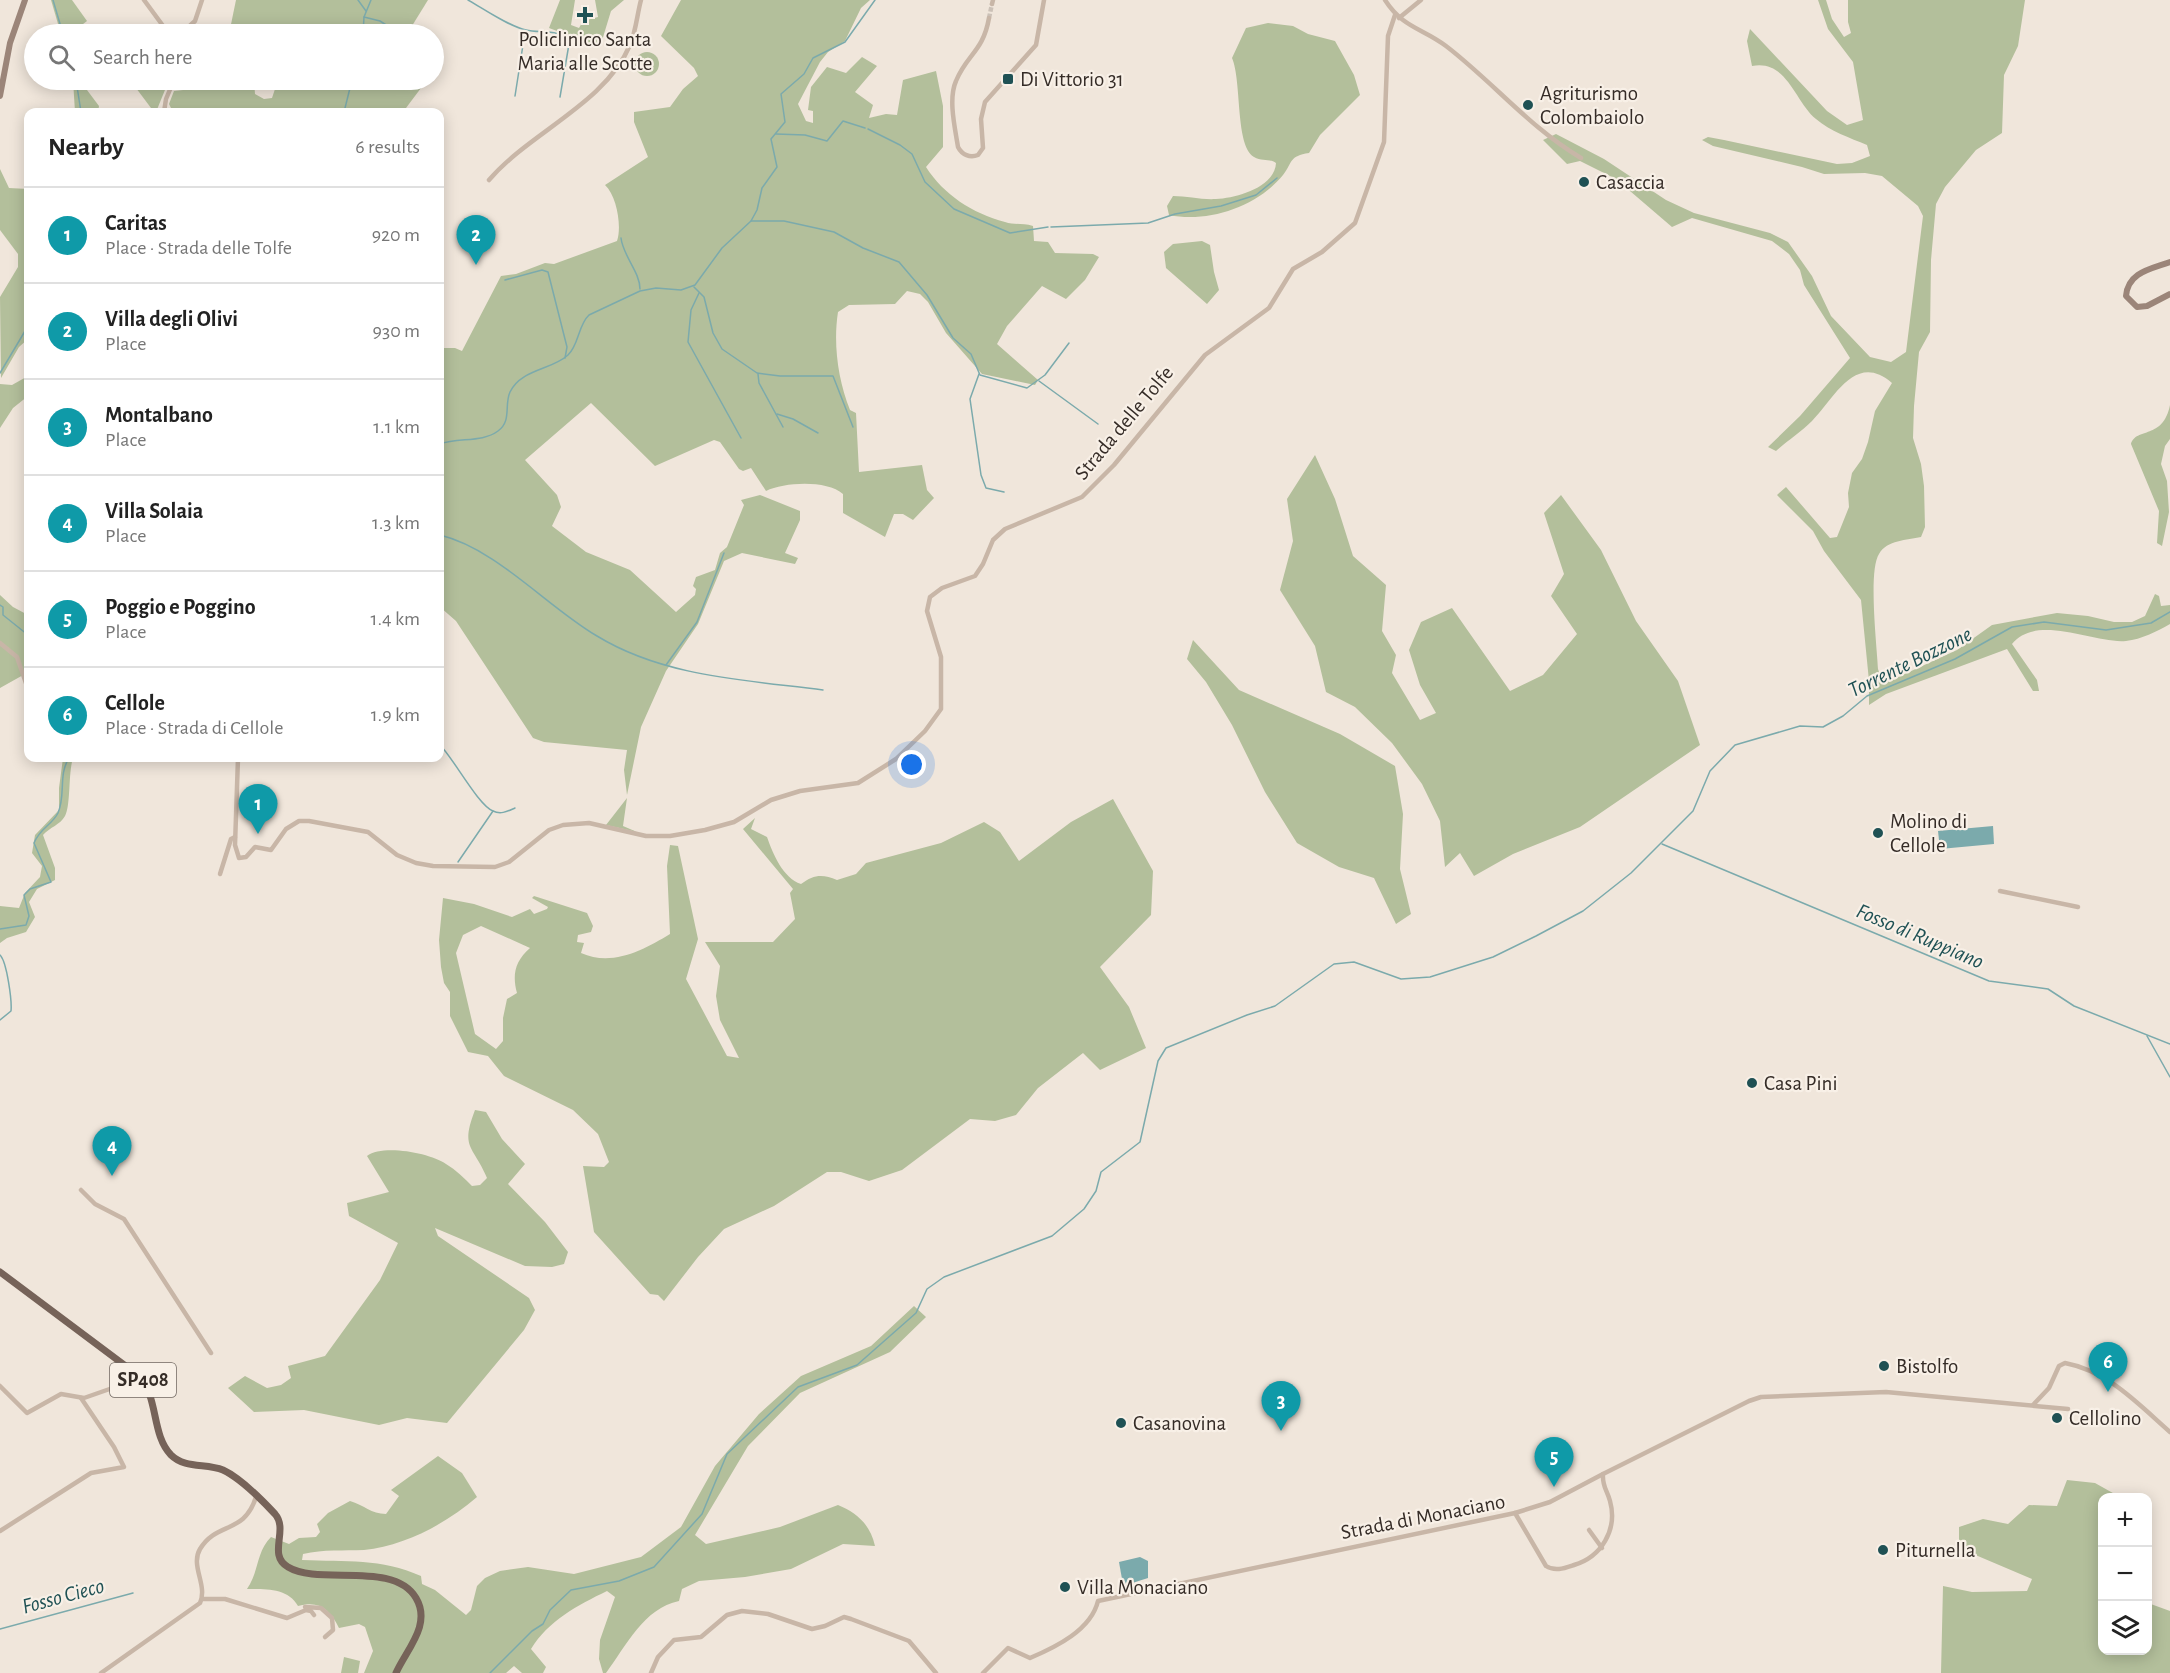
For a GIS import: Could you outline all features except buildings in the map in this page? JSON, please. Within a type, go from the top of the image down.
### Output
[{"type":"main road","points":[[0,96],[10,44],[24,0]]},
{"type":"main road","points":[[2170,262],[2134,277],[2127,285],[2126,296],[2137,307],[2147,306],[2170,294]]},
{"type":"main road","name":"SP408","points":[[0,1272],[141,1378],[148,1389],[163,1442],[172,1456],[184,1464],[223,1470],[256,1497],[279,1520],[281,1530],[278,1555],[286,1567],[302,1571],[393,1580],[414,1595],[420,1607],[420,1625],[396,1673]]},
{"type":"street","points":[[144,0],[162,24]]},
{"type":"street","points":[[192,24],[202,0]]},
{"type":"street","points":[[489,180],[508,159],[607,82],[629,46],[641,0]]},
{"type":"street","points":[[989,18],[984,41],[954,86],[958,147],[963,154],[972,157],[980,154],[983,148],[981,116],[986,100],[1037,43],[1044,0]]},
{"type":"street","points":[[1385,0],[1397,17],[1444,45],[1530,122],[1581,158]]},
{"type":"street","points":[[1397,17],[1421,0]]},
{"type":"street","name":"Strada delle Tolfe","points":[[235,837],[236,853],[243,859],[255,847],[271,850],[286,829],[299,821],[309,821],[368,832],[397,855],[416,863],[485,868],[509,862],[549,830],[562,825],[589,823],[636,835],[673,836],[721,827],[747,816],[771,800],[800,791],[858,783],[877,772],[925,731],[940,709],[941,657],[927,611],[930,597],[942,588],[971,578],[978,573],[993,540],[1005,529],[1082,497],[1114,465],[1205,355],[1269,308],[1293,269],[1322,252],[1355,223],[1384,142],[1388,36],[1397,17]]},
{"type":"street","points":[[165,108],[170,90]]},
{"type":"street","points":[[0,643],[17,657],[24,677]]},
{"type":"street","points":[[220,874],[231,839],[235,837],[238,762]]},
{"type":"street","points":[[2000,891],[2078,907]]},
{"type":"street","points":[[81,1190],[95,1204],[124,1219],[211,1353]]},
{"type":"street","points":[[2033,1405],[2049,1388],[2059,1366],[2065,1363],[2093,1371],[2117,1386],[2170,1432]]},
{"type":"street","points":[[0,1386],[27,1413],[61,1394],[81,1398],[141,1378]]},
{"type":"street","points":[[1515,1513],[1550,1502],[1761,1397],[1886,1392],[2068,1409]]},
{"type":"street","points":[[0,1531],[91,1473],[124,1467],[114,1447],[81,1398]]},
{"type":"street","points":[[1589,1530],[1602,1548],[1606,1541],[1611,1517],[1610,1501],[1603,1489],[1603,1474]]},
{"type":"street","points":[[202,1599],[196,1561],[199,1551],[215,1534],[249,1516],[256,1497]]},
{"type":"street","name":"Strada di Monaciano","points":[[983,1673],[1008,1648],[1030,1658],[1079,1630],[1096,1611],[1098,1601],[1515,1513],[1550,1569],[1580,1563],[1602,1548]]},
{"type":"street","points":[[101,1673],[167,1628],[202,1599],[225,1599],[286,1617],[309,1610],[314,1615]]},
{"type":"street","points":[[296,1614],[310,1606],[327,1612],[334,1625],[332,1633],[325,1636]]},
{"type":"street","points":[[651,1673],[658,1657],[674,1640],[701,1637],[727,1615],[753,1611],[812,1629],[844,1617],[851,1619],[909,1641],[936,1673]]},
{"type":"green space","points":[[51,0],[72,0],[87,21],[83,24],[58,24]]},
{"type":"green space","points":[[236,0],[428,0],[413,24],[231,24]]},
{"type":"green space","points":[[560,0],[575,0],[571,25],[579,28],[583,21],[598,17],[595,0],[624,0],[611,11],[600,47],[549,28]]},
{"type":"green space","points":[[681,0],[870,0],[861,8],[845,41],[828,52],[820,62],[798,104],[806,121],[813,123],[813,111],[808,110],[811,87],[827,67],[846,73],[862,57],[877,66],[855,92],[873,105],[869,118],[886,114],[897,115],[903,80],[936,71],[943,106],[943,147],[926,167],[933,177],[960,202],[981,214],[1008,223],[1033,226],[1034,241],[1048,242],[1055,253],[1093,254],[1099,257],[1085,280],[1066,299],[1042,286],[1007,326],[997,344],[1038,380],[1035,385],[982,374],[946,333],[928,302],[920,294],[907,291],[895,304],[849,305],[838,312],[836,337],[838,362],[850,410],[856,413],[859,472],[922,465],[927,490],[934,498],[913,520],[903,514],[894,514],[885,537],[843,513],[843,494],[836,489],[827,486],[794,484],[766,491],[751,468],[743,471],[739,469],[720,442],[714,440],[655,466],[591,403],[525,460],[557,495],[561,507],[552,526],[586,552],[630,570],[676,612],[695,595],[696,589],[693,586],[696,577],[715,570],[720,553],[727,547],[744,505],[741,500],[760,495],[800,511],[800,520],[785,553],[798,558],[795,564],[742,553],[724,561],[698,624],[666,671],[641,727],[627,795],[624,770],[627,750],[544,742],[533,738],[456,621],[444,610],[444,348],[455,348],[462,351],[501,276],[516,274],[545,263],[554,264],[617,241],[619,228],[617,212],[613,196],[605,185],[648,157],[634,122],[634,112],[670,107],[683,89],[698,76],[694,68],[661,36]]},
{"type":"green space","points":[[1818,0],[1826,0],[1832,19],[1844,37],[1851,33],[1848,22],[1848,0],[2025,0],[2018,46],[2004,75],[2002,133],[1976,150],[1945,187],[1936,204],[1931,260],[1930,332],[1919,352],[1914,406],[1913,438],[1921,464],[1924,486],[1925,527],[1921,537],[1898,541],[1887,546],[1879,554],[1874,576],[1874,592],[1878,669],[1883,684],[1957,650],[1992,625],[2057,613],[2088,616],[2114,622],[2132,622],[2145,616],[2155,594],[2159,596],[2161,606],[2170,605],[2170,624],[2149,635],[2132,640],[2113,641],[2051,630],[2023,635],[2012,644],[2037,680],[2039,691],[2033,691],[2007,649],[1886,694],[1869,705],[1869,681],[1861,600],[1824,551],[1813,531],[1777,495],[1786,487],[1830,538],[1837,537],[1849,507],[1848,493],[1852,473],[1862,459],[1875,411],[1892,383],[1879,375],[1867,372],[1856,375],[1837,391],[1799,433],[1776,451],[1768,447],[1800,416],[1850,358],[1804,285],[1800,270],[1789,254],[1772,241],[1692,218],[1672,227],[1616,179],[1580,161],[1567,164],[1543,140],[1556,134],[1604,159],[1666,200],[1694,213],[1770,233],[1788,242],[1812,276],[1831,316],[1870,357],[1891,362],[1906,352],[1923,216],[1918,206],[1882,176],[1865,173],[1824,174],[1713,146],[1702,140],[1708,137],[1837,164],[1852,163],[1870,156],[1867,145],[1834,131],[1816,119],[1782,75],[1764,66],[1752,66],[1747,41],[1750,29],[1827,111],[1847,125],[1863,120],[1853,62],[1828,29]]},
{"type":"green space","points":[[1268,23],[1293,26],[1308,34],[1335,41],[1354,75],[1360,95],[1320,135],[1309,153],[1292,160],[1283,175],[1260,196],[1231,210],[1215,214],[1200,217],[1169,215],[1167,206],[1173,196],[1211,199],[1234,196],[1262,185],[1274,171],[1276,163],[1254,157],[1248,151],[1241,127],[1237,82],[1232,58],[1246,28]]},
{"type":"green space","points":[[647,52],[655,56],[659,64],[655,72],[647,76],[639,72],[635,64],[639,56]]},
{"type":"green space","points":[[74,90],[87,90],[99,106],[99,108],[75,108]]},
{"type":"green space","points":[[138,90],[165,90],[158,108],[151,108]]},
{"type":"green space","points":[[255,90],[255,94],[264,99],[272,98],[275,90],[420,90],[406,108],[171,108],[169,104],[174,91]]},
{"type":"green space","points":[[0,169],[9,188],[24,189],[24,343],[1,378],[0,297],[18,267],[18,254],[0,230]]},
{"type":"green space","points":[[1202,241],[1210,245],[1219,290],[1207,304],[1166,268],[1164,252],[1173,244]]},
{"type":"green space","points":[[24,378],[24,399],[13,408],[0,428],[0,384],[12,385]]},
{"type":"green space","points":[[2170,405],[2170,439],[2165,446],[2161,464],[2167,481],[2169,512],[2162,546],[2157,543],[2159,511],[2131,444],[2138,436],[2162,423]]},
{"type":"green space","points":[[1315,455],[1335,499],[1353,556],[1386,585],[1382,631],[1396,655],[1392,673],[1420,720],[1436,713],[1420,685],[1409,650],[1421,622],[1452,608],[1510,691],[1543,675],[1577,634],[1551,596],[1564,574],[1544,513],[1561,495],[1601,550],[1636,621],[1678,681],[1700,745],[1580,827],[1513,854],[1474,876],[1460,853],[1445,867],[1440,821],[1422,784],[1392,743],[1355,707],[1326,692],[1315,646],[1280,590],[1293,541],[1287,499]]},
{"type":"green space","points":[[0,595],[13,607],[24,613],[24,675],[0,688]]},
{"type":"green space","points":[[1193,640],[1239,690],[1340,734],[1395,766],[1403,814],[1400,869],[1411,914],[1396,924],[1374,878],[1339,867],[1297,843],[1265,792],[1232,725],[1206,682],[1187,659]]},
{"type":"green space","points":[[62,762],[72,762],[67,811],[60,822],[43,835],[55,868],[55,880],[37,889],[29,902],[35,917],[26,932],[7,938],[0,943],[0,906],[19,908],[25,893],[40,877],[42,866],[32,853],[35,835],[59,810]]},
{"type":"green space","points":[[627,798],[623,826],[637,832],[606,825]]},
{"type":"green space","points":[[1113,799],[1153,871],[1151,915],[1100,967],[1129,1007],[1146,1048],[1100,1070],[1083,1053],[1038,1088],[1016,1115],[995,1121],[970,1119],[902,1170],[869,1181],[841,1172],[827,1172],[774,1206],[724,1229],[698,1257],[664,1301],[658,1295],[650,1294],[594,1232],[583,1166],[604,1167],[609,1162],[598,1134],[573,1110],[504,1076],[488,1056],[468,1052],[450,1016],[450,992],[444,983],[439,940],[443,898],[474,904],[512,917],[530,909],[534,914],[547,909],[548,907],[532,898],[534,896],[587,913],[593,926],[591,932],[578,935],[577,942],[584,943],[581,953],[604,958],[627,955],[670,934],[667,866],[670,845],[678,846],[698,939],[686,979],[727,1056],[739,1058],[720,1020],[716,996],[720,966],[705,942],[773,942],[795,919],[790,893],[793,889],[743,829],[755,818],[751,829],[767,837],[784,871],[801,884],[814,877],[823,876],[837,880],[856,874],[866,863],[941,843],[984,822],[1000,832],[1019,861],[1071,822]],"holes":[[[481,926],[530,948],[518,963],[515,974],[517,993],[507,999],[503,1018],[503,1041],[496,1049],[475,1034],[456,953],[463,935]]]},
{"type":"green space","points":[[475,1110],[486,1112],[502,1139],[525,1164],[508,1184],[545,1222],[568,1252],[564,1264],[552,1267],[525,1266],[435,1228],[438,1236],[529,1298],[535,1310],[524,1330],[447,1423],[407,1418],[379,1425],[304,1410],[254,1412],[228,1388],[245,1376],[267,1388],[281,1385],[291,1378],[288,1366],[325,1356],[380,1280],[398,1243],[349,1216],[347,1203],[389,1192],[367,1156],[374,1152],[395,1150],[418,1153],[446,1164],[472,1186],[480,1185],[487,1178],[469,1140]]},
{"type":"green space","points":[[914,1306],[926,1317],[890,1352],[800,1393],[748,1446],[695,1535],[706,1544],[780,1527],[838,1505],[862,1520],[870,1531],[875,1546],[843,1544],[791,1569],[745,1577],[699,1581],[682,1589],[679,1601],[656,1611],[646,1620],[606,1673],[603,1673],[599,1659],[600,1640],[615,1597],[607,1591],[564,1615],[538,1639],[531,1649],[546,1667],[543,1673],[522,1673],[514,1666],[506,1673],[364,1673],[373,1651],[365,1627],[359,1624],[339,1628],[328,1611],[318,1605],[298,1606],[294,1600],[276,1591],[247,1589],[263,1549],[271,1537],[289,1544],[299,1538],[316,1537],[320,1532],[317,1524],[328,1513],[350,1501],[376,1513],[386,1514],[399,1496],[391,1490],[438,1456],[462,1473],[477,1497],[465,1507],[425,1532],[395,1544],[364,1550],[311,1552],[303,1554],[302,1560],[363,1562],[406,1570],[421,1576],[422,1584],[435,1590],[466,1615],[471,1610],[477,1586],[485,1578],[500,1571],[528,1567],[574,1574],[641,1557],[681,1527],[715,1466],[759,1414],[801,1376],[871,1346]]},
{"type":"green space","points":[[2067,1480],[2095,1483],[2113,1493],[2098,1493],[2098,1655],[2152,1655],[2152,1604],[2170,1611],[2170,1673],[1941,1673],[1943,1586],[1972,1592],[2027,1591],[2032,1579],[1959,1548],[1959,1527],[1983,1519],[2008,1524],[2029,1505],[2057,1506]]},
{"type":"green space","points":[[344,1657],[360,1661],[358,1673],[341,1673]]},
{"type":"water","points":[[1993,826],[1994,844],[1940,849],[1938,831]]},
{"type":"water","points":[[1140,1557],[1148,1561],[1148,1578],[1126,1585],[1122,1579],[1119,1562]]},
{"type":"waterway","points":[[53,0],[60,24]]},
{"type":"waterway","points":[[358,0],[366,11]]},
{"type":"waterway","points":[[364,24],[371,0]]},
{"type":"waterway","points":[[468,0],[519,28],[555,33],[565,39],[569,44],[560,97]]},
{"type":"waterway","points":[[444,443],[477,439],[498,431],[505,423],[508,397],[515,384],[529,374],[554,364],[568,355],[589,315],[640,291],[656,288],[681,290],[695,285],[722,248],[751,221],[757,210],[762,188],[777,167],[771,139],[785,122],[781,94],[804,74],[813,58],[845,42],[875,0]]},
{"type":"waterway","points":[[364,17],[385,24]]},
{"type":"waterway","points":[[515,96],[525,32]]},
{"type":"waterway","points":[[78,90],[80,108]]},
{"type":"waterway","points":[[345,108],[350,90]]},
{"type":"waterway","points":[[776,134],[805,135],[827,141],[843,121],[865,128]]},
{"type":"waterway","points":[[868,129],[900,145],[912,154],[925,182],[954,209],[1010,233],[1048,227]]},
{"type":"waterway","points":[[1051,227],[1148,223],[1175,214],[1221,206],[1256,195],[1277,178]]},
{"type":"waterway","points":[[751,221],[784,221],[834,232],[863,248],[899,262],[927,295],[953,338],[971,354],[980,375],[1027,388],[1045,375],[1069,343]]},
{"type":"waterway","points":[[621,238],[640,289]]},
{"type":"waterway","points":[[505,280],[542,270],[548,272],[567,347],[565,358]]},
{"type":"waterway","points":[[694,287],[704,297],[713,333],[722,349],[757,373],[780,376],[833,376],[853,427]]},
{"type":"waterway","points":[[699,293],[691,310],[688,342],[741,438]]},
{"type":"waterway","points":[[0,373],[24,333]]},
{"type":"waterway","points":[[758,374],[759,383],[783,427]]},
{"type":"waterway","points":[[979,374],[970,399],[981,475],[986,488],[1004,492]]},
{"type":"waterway","points":[[1039,381],[1098,424]]},
{"type":"waterway","points":[[777,414],[793,419],[818,433]]},
{"type":"waterway","points":[[444,536],[481,552],[578,624],[623,650],[706,675],[823,690]]},
{"type":"waterway","points":[[666,665],[697,622],[724,553]]},
{"type":"waterway","points":[[0,605],[3,607],[3,615],[24,632]]},
{"type":"waterway","name":"Torrente Bozzone","points":[[490,1673],[532,1631],[543,1624],[550,1610],[571,1590],[619,1581],[654,1567],[702,1514],[727,1454],[798,1387],[857,1365],[916,1313],[927,1289],[944,1277],[1052,1236],[1084,1209],[1096,1191],[1101,1172],[1140,1142],[1158,1061],[1166,1048],[1275,1006],[1334,964],[1354,962],[1401,979],[1430,977],[1493,957],[1583,911],[1631,873],[1693,811],[1710,771],[1735,745],[1800,726],[1823,727],[1843,716],[1867,696],[1955,659],[2012,627],[2044,622],[2106,630],[2151,623],[2170,612]]},
{"type":"waterway","points":[[444,750],[487,807],[499,813],[515,808]]},
{"type":"waterway","points":[[0,929],[26,925],[29,916],[24,895],[30,889],[51,882],[34,843],[58,813],[67,762]]},
{"type":"waterway","points":[[458,862],[493,811]]},
{"type":"waterway","name":"Fosso di Ruppiano","points":[[1662,844],[1989,981],[2048,989],[2074,1006],[2170,1044]]},
{"type":"waterway","points":[[0,955],[7,973],[11,1006],[11,1011],[0,1020]]},
{"type":"waterway","points":[[2147,1036],[2170,1077]]},
{"type":"waterway","name":"Fosso Cieco","points":[[0,1629],[133,1593]]},
{"type":"tunnel","points":[[989,18],[992,4]]},
{"type":"place","name":"Policlinico Santa Maria alle Scotte","points":[[585,15]]},
{"type":"place","name":"Di Vittorio 31","points":[[1008,79]]},
{"type":"place","name":"Agriturismo Colombaiolo","points":[[1528,105]]},
{"type":"place","name":"Casaccia","points":[[1584,182]]},
{"type":"place","name":"Villa degli Olivi","points":[[476,265]]},
{"type":"place","name":"Molino di Cellole","points":[[1878,833]]},
{"type":"place","name":"Caritas","points":[[258,834]]},
{"type":"place","name":"Casa Pini","points":[[1752,1083]]},
{"type":"place","name":"Villa Solaia","points":[[112,1176]]},
{"type":"place","name":"Bistolfo","points":[[1884,1366]]},
{"type":"place","name":"Cellole","points":[[2108,1392]]},
{"type":"place","name":"Cellolino","points":[[2057,1418]]},
{"type":"place","name":"Casanovina","points":[[1121,1423]]},
{"type":"place","name":"Montalbano","points":[[1281,1431]]},
{"type":"place","name":"Poggio e Poggino","points":[[1554,1487]]},
{"type":"place","name":"Piturnella","points":[[1883,1550]]},
{"type":"place","name":"Villa Monaciano","points":[[1065,1587]]}]
